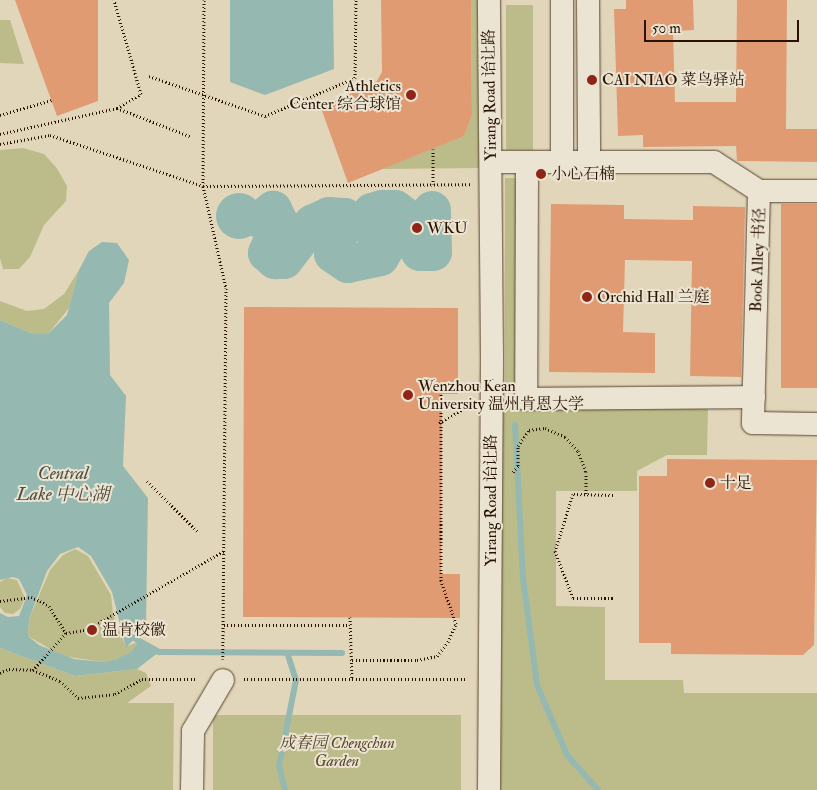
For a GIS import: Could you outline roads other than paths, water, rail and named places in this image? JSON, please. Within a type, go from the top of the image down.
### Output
[{"type":"street","name":"Yirang Road 诒让路","points":[[489,0],[491,173],[489,790]]},
{"type":"street","points":[[562,0],[562,163]]},
{"type":"street","points":[[588,0],[589,163]]},
{"type":"street","name":"Book Alley 书径","points":[[491,173],[527,163],[714,162],[760,191],[753,423],[817,424]]},
{"type":"street","points":[[527,163],[526,399],[754,397]]},
{"type":"street","points":[[760,191],[817,191]]},
{"type":"street","points":[[192,790],[193,731],[224,670]]},
{"type":"water","points":[[230,0],[333,0],[334,69],[265,95],[230,82]]},
{"type":"water","points":[[235,193],[243,193],[252,197],[258,203],[262,216],[258,229],[252,235],[243,239],[235,239],[226,235],[220,229],[216,220],[216,212],[220,203],[226,197]]},
{"type":"water","name":"Central Lake 中心湖","points":[[102,242],[117,243],[129,260],[124,283],[109,303],[110,375],[126,396],[123,466],[148,498],[146,626],[126,648],[112,592],[91,556],[78,547],[60,554],[47,571],[29,619],[28,636],[39,645],[74,659],[103,662],[117,659],[131,652],[139,641],[159,652],[137,669],[75,676],[0,648],[0,613],[8,617],[19,616],[27,595],[19,579],[13,577],[0,580],[0,320],[33,334],[48,334],[67,315],[79,270],[89,251]]},
{"type":"waterway","points":[[261,220],[273,210],[280,224],[267,253],[275,260],[284,260],[312,224],[329,216],[345,217],[348,224],[336,236],[333,254],[348,264],[380,257],[387,246],[372,229],[372,212],[382,209],[395,209],[411,221],[420,252],[433,252],[432,210]]},
{"type":"waterway","points":[[515,425],[523,578],[537,685],[567,755],[598,790]]},
{"type":"waterway","points":[[134,638],[159,652],[342,653]]},
{"type":"waterway","points":[[285,790],[279,766],[296,680],[287,653]]},
{"type":"place","name":"CAI NIAO 菜鸟驿站","points":[[592,80]]},
{"type":"place","name":"Athletics Center 综合球馆","points":[[411,95]]},
{"type":"place","name":"小心石楠","points":[[541,174]]},
{"type":"place","name":"WKU","points":[[417,228]]},
{"type":"place","name":"Orchid Hall 兰庭","points":[[587,297]]},
{"type":"place","name":"Wenzhou Kean University 温州肯恩大学","points":[[408,395]]},
{"type":"place","name":"十足","points":[[710,483]]},
{"type":"place","name":"温肯校徽","points":[[92,630]]},
{"type":"park label","name":"成春园 Chengchun Garden","points":[[337,752]]}]
